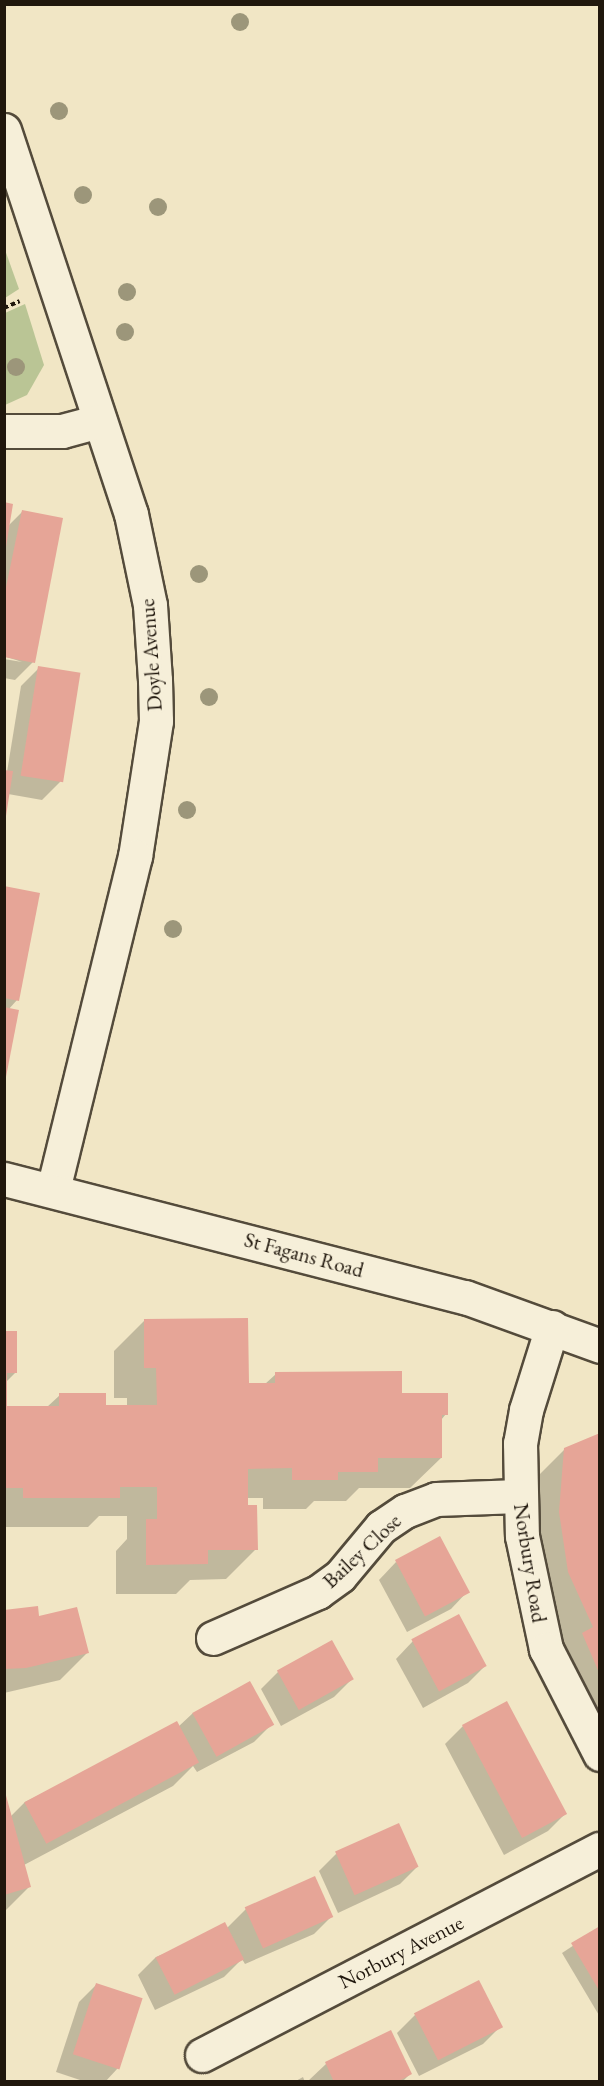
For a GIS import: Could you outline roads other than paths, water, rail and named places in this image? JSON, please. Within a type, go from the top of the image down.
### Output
[{"type":"street","name":"Doyle Avenue","points":[[4,130],[131,514],[142,561],[153,634],[156,721],[135,856],[53,1190]]},
{"type":"street","points":[[4,431],[62,431],[100,422]]},
{"type":"street","name":"St Fagans Road","points":[[4,1179],[465,1296],[600,1346]]},
{"type":"street","name":"Norbury Road","points":[[552,1327],[526,1410],[520,1443],[519,1496],[531,1594],[546,1649],[600,1755]]},
{"type":"street","name":"Bailey Close","points":[[213,1638],[318,1592],[340,1576],[381,1527],[405,1511],[436,1499],[519,1496]]},
{"type":"street","name":"Norbury Avenue","points":[[202,2055],[600,1849]]}]
